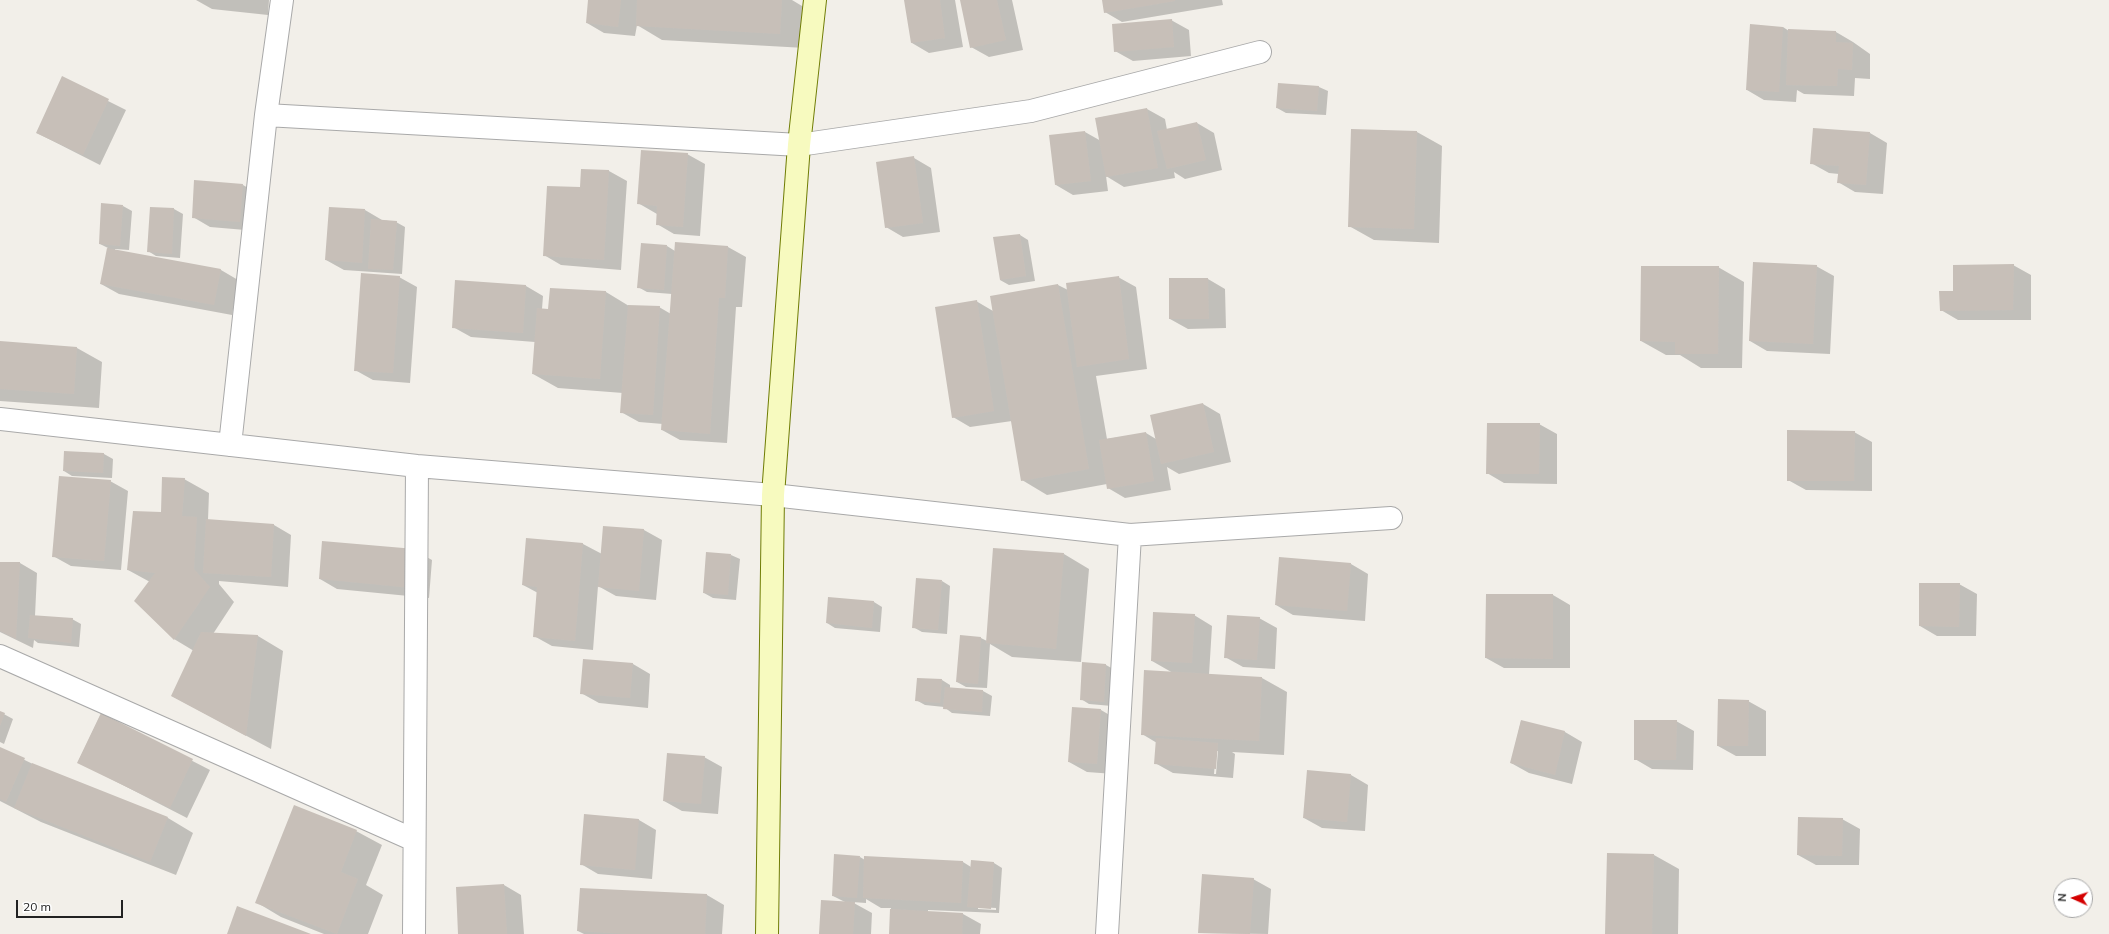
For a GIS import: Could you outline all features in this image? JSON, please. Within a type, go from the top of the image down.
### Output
[{"type":"street","points":[[230,444],[266,115],[282,0]]},
{"type":"street","points":[[767,934],[773,495],[799,145],[815,0]]},
{"type":"street","points":[[266,115],[799,145],[1032,111],[1260,52]]},
{"type":"street","points":[[0,419],[417,466],[773,495],[1130,535],[1391,518]]},
{"type":"street","points":[[414,934],[417,466]]},
{"type":"street","points":[[1107,934],[1130,535]]},
{"type":"street","points":[[0,656],[414,840]]},
{"type":"building","points":[[588,0],[621,0],[618,27],[586,23]]},
{"type":"building","points":[[637,0],[782,0],[780,34],[636,26]]},
{"type":"building","points":[[904,0],[940,0],[945,38],[911,43]]},
{"type":"building","points":[[960,0],[997,0],[1006,40],[970,48]]},
{"type":"building","points":[[1102,0],[1175,0],[1175,1],[1104,13]]},
{"type":"building","points":[[1172,19],[1174,47],[1114,52],[1112,24]]},
{"type":"building","points":[[1750,24],[1783,27],[1779,92],[1746,90]]},
{"type":"building","points":[[1788,29],[1836,31],[1836,42],[1853,43],[1852,70],[1838,69],[1837,86],[1786,85]]},
{"type":"building","points":[[62,76],[109,99],[83,155],[36,133]]},
{"type":"building","points":[[1278,83],[1319,86],[1317,111],[1276,108]]},
{"type":"building","points":[[1147,108],[1158,168],[1106,177],[1095,118]]},
{"type":"building","points":[[1197,122],[1206,160],[1167,169],[1157,131]]},
{"type":"building","points":[[1813,128],[1870,132],[1866,185],[1837,183],[1839,166],[1810,164]]},
{"type":"building","points":[[1351,129],[1417,131],[1414,229],[1348,227]]},
{"type":"building","points":[[1085,131],[1091,181],[1055,185],[1049,135]]},
{"type":"building","points":[[641,150],[688,153],[683,227],[656,225],[657,206],[637,204]]},
{"type":"building","points":[[914,156],[923,223],[885,228],[876,162]]},
{"type":"building","points":[[581,169],[609,170],[604,260],[543,256],[547,186],[580,187]]},
{"type":"building","points":[[194,180],[243,184],[240,222],[192,218]]},
{"type":"building","points":[[101,203],[123,205],[120,246],[99,244]]},
{"type":"building","points":[[150,207],[174,208],[172,254],[147,252]]},
{"type":"building","points":[[329,207],[365,209],[362,263],[325,260]]},
{"type":"building","points":[[371,219],[397,221],[393,270],[368,269]]},
{"type":"building","points":[[1020,234],[1026,276],[1000,280],[993,237]]},
{"type":"building","points":[[675,242],[728,246],[725,298],[719,298],[710,434],[661,430]]},
{"type":"building","points":[[641,243],[667,245],[664,290],[637,288]]},
{"type":"building","points":[[107,248],[221,269],[214,305],[100,284]]},
{"type":"building","points":[[1753,262],[1817,265],[1813,344],[1749,341]]},
{"type":"building","points":[[2014,264],[2013,310],[1940,311],[1939,291],[1953,291],[1953,265]]},
{"type":"building","points":[[1641,266],[1719,266],[1718,354],[1675,354],[1675,342],[1640,341]]},
{"type":"building","points":[[361,273],[400,276],[393,373],[354,371]]},
{"type":"building","points":[[1119,276],[1129,359],[1077,367],[1066,283]]},
{"type":"building","points":[[1169,278],[1208,278],[1209,319],[1169,319]]},
{"type":"building","points":[[455,280],[526,285],[523,333],[452,328]]},
{"type":"building","points":[[1058,284],[1089,469],[1021,481],[990,296]]},
{"type":"building","points":[[550,288],[606,291],[600,379],[532,374],[537,308],[548,309]]},
{"type":"building","points":[[977,300],[994,411],[952,418],[935,307]]},
{"type":"building","points":[[628,305],[660,306],[653,415],[620,413]]},
{"type":"building","points":[[0,341],[77,347],[74,394],[0,389]]},
{"type":"building","points":[[1203,403],[1214,452],[1161,464],[1150,415]]},
{"type":"building","points":[[1487,423],[1540,423],[1539,474],[1486,474]]},
{"type":"building","points":[[1787,430],[1855,431],[1854,481],[1787,481]]},
{"type":"building","points":[[1146,432],[1154,481],[1107,489],[1099,440]]},
{"type":"building","points":[[64,451],[104,453],[103,473],[63,471]]},
{"type":"building","points":[[59,476],[111,480],[104,561],[52,557]]},
{"type":"building","points":[[162,477],[185,478],[182,516],[197,517],[194,569],[210,587],[174,640],[134,601],[155,573],[127,570],[133,511],[161,512]]},
{"type":"building","points":[[206,519],[274,524],[271,577],[203,573]]},
{"type":"building","points":[[603,526],[644,529],[639,591],[598,587]]},
{"type":"building","points":[[526,538],[583,543],[575,641],[533,637],[537,587],[522,585]]},
{"type":"building","points":[[322,541],[415,549],[412,588],[319,579]]},
{"type":"building","points":[[993,548],[1064,553],[1056,649],[986,643]]},
{"type":"building","points":[[706,552],[731,554],[728,595],[703,593]]},
{"type":"building","points":[[1279,557],[1351,563],[1347,611],[1275,605]]},
{"type":"building","points":[[0,562],[20,562],[16,639],[0,631]]},
{"type":"building","points":[[916,578],[942,580],[938,630],[912,628]]},
{"type":"building","points":[[1919,583],[1960,583],[1959,627],[1919,626]]},
{"type":"building","points":[[1486,594],[1553,594],[1553,659],[1485,658]]},
{"type":"building","points":[[828,597],[874,601],[872,628],[826,623]]},
{"type":"building","points":[[1153,612],[1195,614],[1192,663],[1151,661]]},
{"type":"building","points":[[30,615],[73,618],[71,643],[28,638]]},
{"type":"building","points":[[1227,615],[1260,617],[1257,660],[1224,658]]},
{"type":"building","points":[[201,632],[258,635],[246,736],[171,696]]},
{"type":"building","points":[[960,635],[981,637],[978,684],[956,682]]},
{"type":"building","points":[[583,659],[633,663],[630,698],[580,694]]},
{"type":"building","points":[[1082,662],[1106,664],[1104,702],[1080,700]]},
{"type":"building","points":[[1144,670],[1262,677],[1259,741],[1141,735]]},
{"type":"building","points":[[917,678],[942,679],[940,703],[915,701]]},
{"type":"building","points":[[945,687],[983,690],[982,712],[943,709]]},
{"type":"building","points":[[1718,699],[1749,700],[1748,746],[1717,746]]},
{"type":"building","points":[[1072,707],[1101,709],[1097,764],[1068,762]]},
{"type":"building","points":[[0,711],[5,713],[0,726]]},
{"type":"building","points":[[101,713],[193,759],[170,808],[77,763]]},
{"type":"building","points":[[1521,720],[1565,731],[1555,775],[1510,763]]},
{"type":"building","points":[[1634,720],[1677,720],[1676,760],[1634,760]]},
{"type":"building","points":[[1156,738],[1218,743],[1216,769],[1154,764]]},
{"type":"building","points":[[0,747],[25,758],[6,802],[0,799]]},
{"type":"building","points":[[667,753],[705,756],[701,804],[663,801]]},
{"type":"building","points":[[32,763],[168,817],[150,862],[14,808]]},
{"type":"building","points":[[1307,770],[1351,774],[1347,822],[1303,818]]},
{"type":"building","points":[[294,805],[357,830],[341,872],[358,879],[337,934],[255,903]]},
{"type":"building","points":[[584,814],[639,819],[635,870],[580,865]]},
{"type":"building","points":[[1798,817],[1843,818],[1842,856],[1797,855]]},
{"type":"building","points":[[1607,853],[1654,854],[1652,934],[1605,934]]},
{"type":"building","points":[[834,854],[860,856],[857,898],[832,896]]},
{"type":"building","points":[[864,856],[963,861],[961,903],[863,898]]},
{"type":"building","points":[[971,860],[994,862],[991,909],[967,907]]},
{"type":"building","points":[[1202,874],[1254,878],[1250,934],[1198,933]]},
{"type":"building","points":[[504,884],[507,934],[458,934],[456,887]]},
{"type":"building","points":[[580,888],[707,894],[705,934],[627,934],[577,931]]},
{"type":"building","points":[[821,900],[855,902],[853,934],[819,934]]},
{"type":"building","points":[[237,906],[311,934],[227,934]]},
{"type":"building","points":[[890,909],[963,913],[962,934],[889,934]]}]
